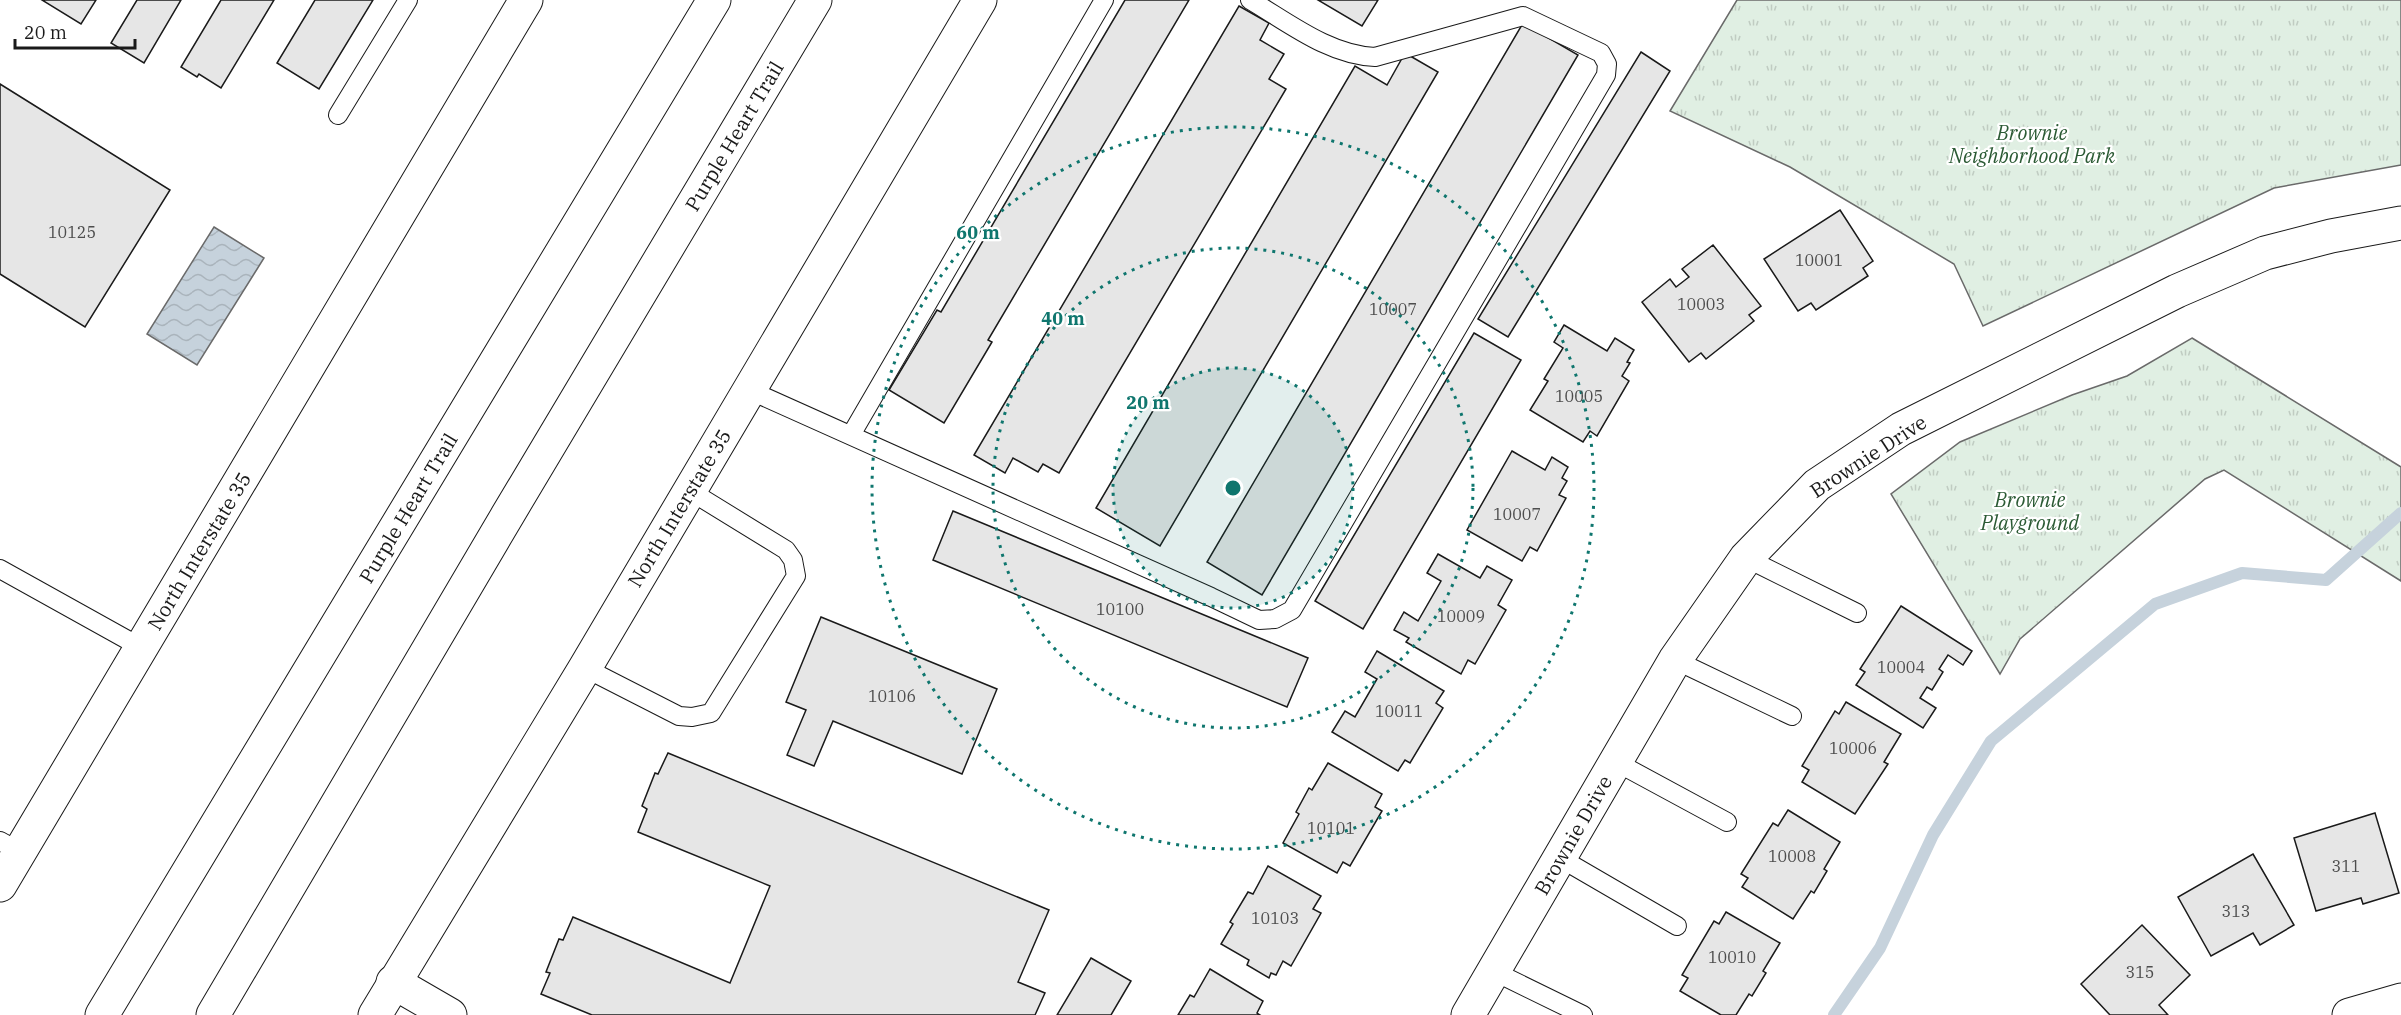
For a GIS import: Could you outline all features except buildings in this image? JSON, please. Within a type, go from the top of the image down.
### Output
[{"type":"main road","name":"North Interstate 35","points":[[0,885],[10,846],[142,648],[526,0]]},
{"type":"main road","name":"Purple Heart Trail","points":[[102,1015],[714,0]]},
{"type":"main road","name":"Purple Heart Trail","points":[[213,1015],[513,505],[816,0]]},
{"type":"main road","name":"North Interstate 35","points":[[375,1015],[585,668],[980,0]]},
{"type":"main road","name":"Brownie Drive","points":[[1468,1015],[1675,660],[1746,558],[1817,484],[1901,429],[2176,291],[2265,253],[2331,236],[2401,223]]},
{"type":"main road","points":[[393,982],[450,1015]]},
{"type":"main road","points":[[2349,1015],[2401,1000]]},
{"type":"lane","points":[[338,116],[408,0]]},
{"type":"lane","points":[[851,435],[1104,0]]},
{"type":"lane","points":[[749,390],[1259,620],[1275,619],[1292,610],[1606,75],[1607,64],[1601,53],[1523,16],[1375,57],[1360,56],[1320,42],[1250,0]]},
{"type":"lane","points":[[585,668],[680,716],[692,717],[711,713],[796,576],[793,560],[786,550],[690,490]]},
{"type":"lane","points":[[1746,558],[1857,613]]},
{"type":"lane","points":[[0,569],[142,648]]},
{"type":"lane","points":[[1675,660],[1792,716]]},
{"type":"lane","points":[[1616,762],[1727,822]]},
{"type":"lane","points":[[1560,858],[1677,927]]},
{"type":"lane","points":[[1494,971],[1583,1015]]},
{"type":"green space","name":"Brownie Neighborhood Park","points":[[1737,0],[2401,0],[2401,165],[2274,188],[1983,326],[1954,264],[1790,167],[1670,111]]},
{"type":"green space","name":"Brownie Playground","points":[[2192,338],[2401,467],[2401,581],[2224,470],[2205,479],[2020,639],[2000,674],[1891,494],[1960,442],[2072,395],[2127,376]]},
{"type":"water","points":[[214,227],[264,258],[197,365],[147,334]]},
{"type":"waterway","points":[[1834,1015],[1880,948],[1933,835],[1991,741],[2155,604],[2242,573],[2326,580],[2401,513]]}]
